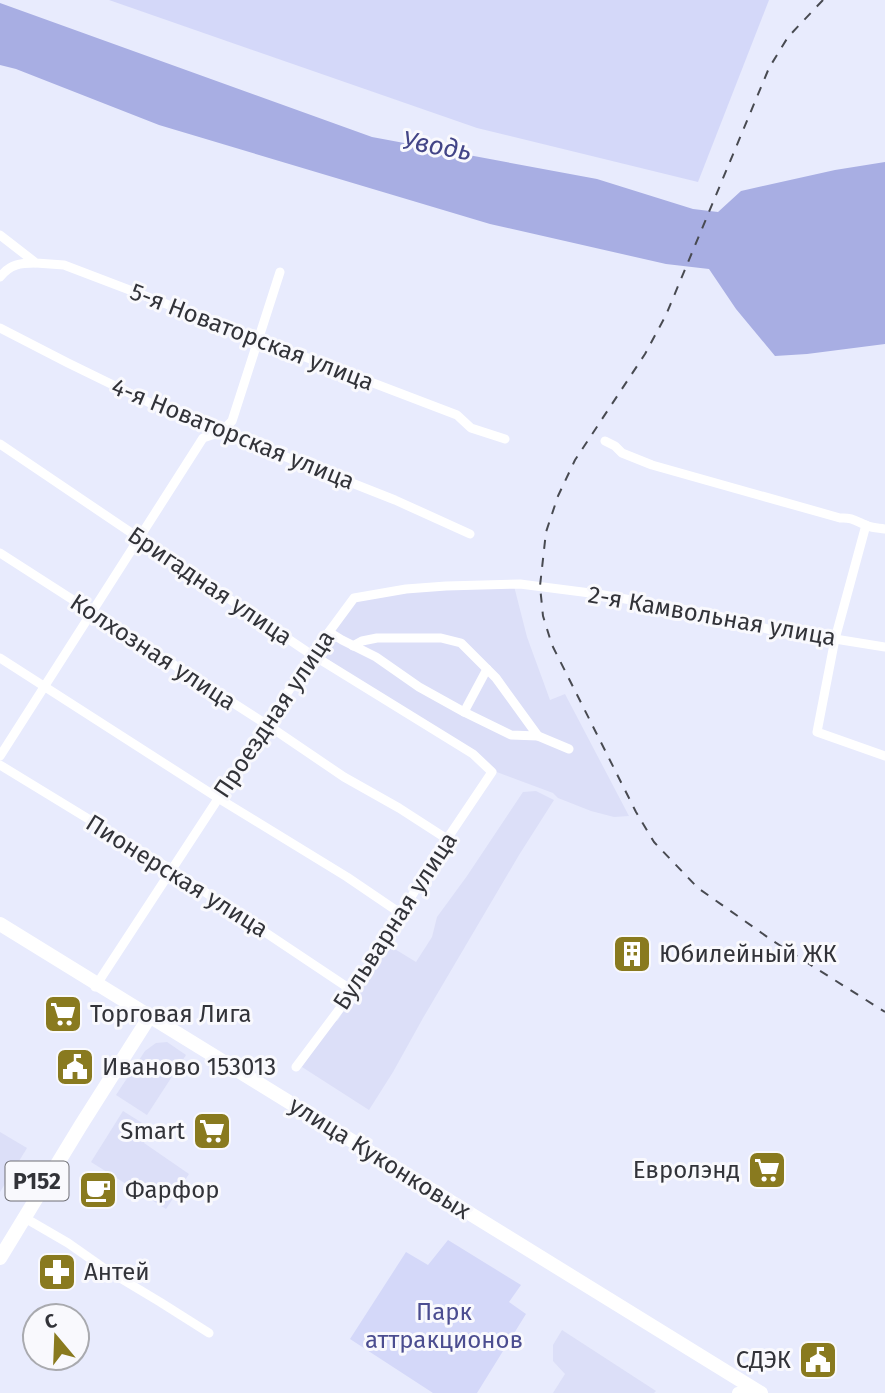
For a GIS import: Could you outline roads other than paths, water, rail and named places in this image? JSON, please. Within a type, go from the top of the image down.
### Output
[{"type":"main road","name":"улица Куконковых","points":[[0,924],[747,1392]]},
{"type":"main road","name":"улица Куконковых","points":[[0,930],[96,986]]},
{"type":"main road","name":"Р152","points":[[0,1258],[74,1121],[145,1017]]},
{"type":"main road","name":"улица Куконковых","points":[[355,1146],[747,1392]]},
{"type":"main road","name":"Р152","points":[[0,1240],[21,1216]]},
{"type":"street","points":[[0,235],[36,263]]},
{"type":"street","points":[[0,277],[5,270],[19,263],[36,263]]},
{"type":"street","name":"5-я Новаторская улица","points":[[36,263],[64,265],[457,415],[471,428],[505,439]]},
{"type":"street","points":[[0,756],[203,438],[221,432],[232,421],[280,272]]},
{"type":"street","name":"4-я Новаторская улица","points":[[0,328],[152,404],[396,500],[470,534]]},
{"type":"street","points":[[605,441],[622,453],[652,466],[885,529]]},
{"type":"street","name":"Бригадная улица","points":[[0,444],[312,655],[472,754],[492,772]]},
{"type":"street","points":[[866,525],[835,639],[817,732],[885,756]]},
{"type":"street","name":"Колхозная улица","points":[[0,553],[267,724],[344,777],[447,839]]},
{"type":"street","name":"Проездная улица","points":[[96,986],[312,655],[354,598],[406,589],[446,586],[540,586]]},
{"type":"street","name":"2-я Камвольная улица","points":[[540,586],[719,616],[790,635],[885,647]]},
{"type":"street","points":[[329,632],[376,657],[419,687],[511,735],[538,736],[569,749]]},
{"type":"street","points":[[353,646],[377,638],[441,638],[461,643],[496,678],[538,736]]},
{"type":"street","points":[[0,658],[400,913]]},
{"type":"street","points":[[464,712],[487,669]]},
{"type":"street","name":"Пионерская улица","points":[[0,765],[172,870],[353,991]]},
{"type":"street","name":"Бульварная улица","points":[[296,1067],[353,991],[400,913],[492,772]]},
{"type":"street","points":[[21,1216],[209,1333]]},
{"type":"water","points":[[0,3],[372,137],[597,179],[693,209],[718,212],[741,191],[885,162],[885,344],[775,356],[736,309],[709,269],[666,264],[490,224],[159,125],[0,65]]},
{"type":"railway","points":[[823,0],[788,37],[769,68],[666,315],[645,354],[575,460],[558,496],[546,532],[540,586],[543,616],[552,645],[636,812],[654,842],[698,888],[773,941],[885,1012]]},
{"type":"place","name":"Юбилейный ЖК","points":[[632,954]]},
{"type":"place","name":"Торговая Лига","points":[[63,1014]]},
{"type":"place","name":"Иваново 153013","points":[[75,1067]]},
{"type":"place","name":"Smart","points":[[212,1131]]},
{"type":"place","name":"Евролэнд","points":[[767,1170]]},
{"type":"place","name":"Фарфор","points":[[98,1190]]},
{"type":"place","name":"Антей","points":[[57,1272]]},
{"type":"place","name":"СДЭК","points":[[818,1360]]},
{"type":"water label","name":"Уводь","points":[[437,146]]},
{"type":"park label","name":"Парк аттракционов","points":[[444,1326]]}]
